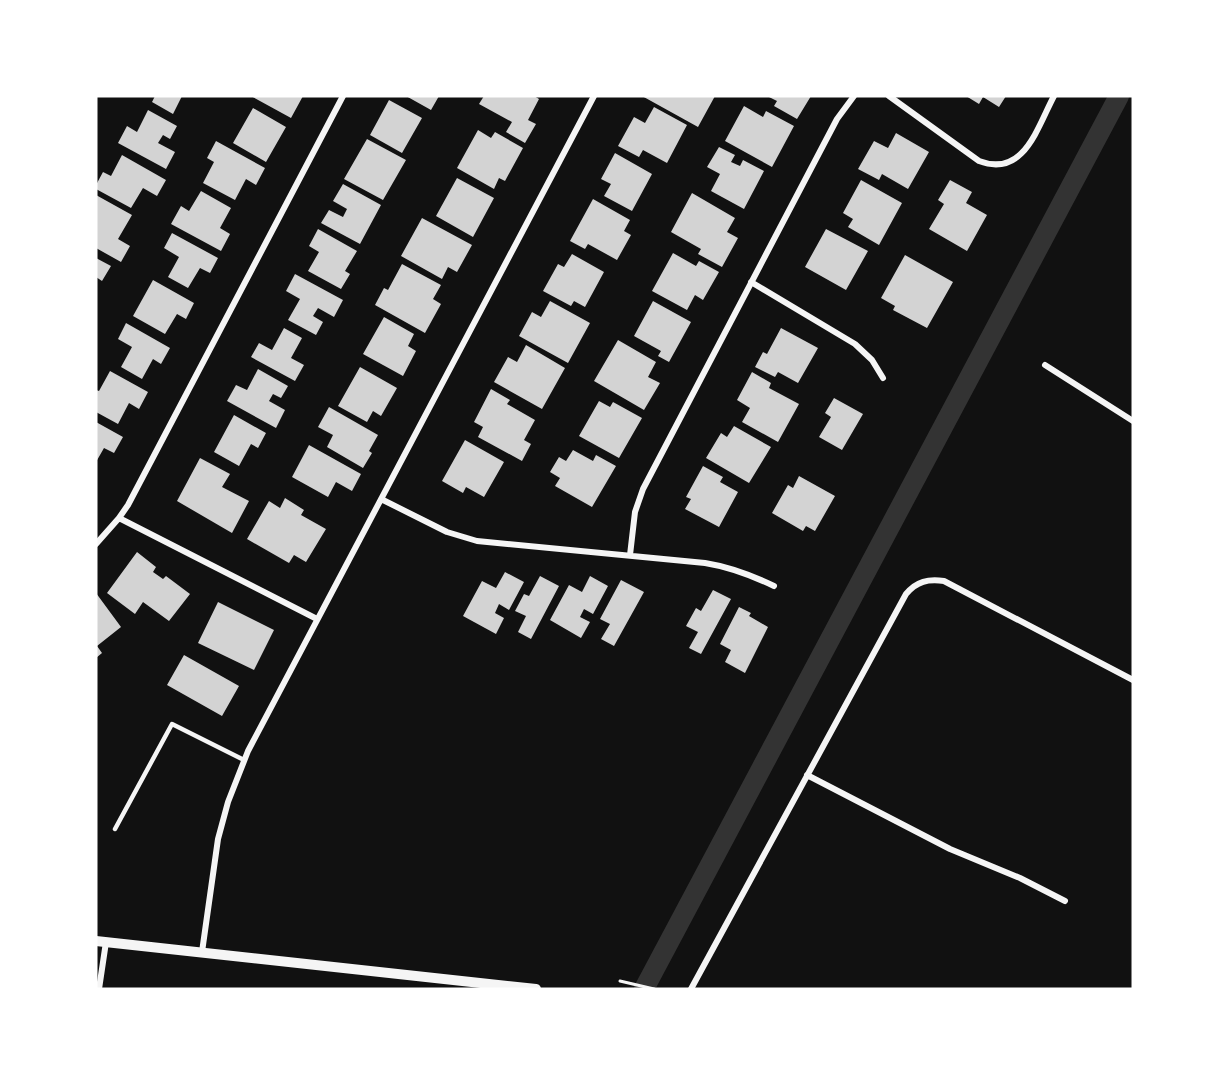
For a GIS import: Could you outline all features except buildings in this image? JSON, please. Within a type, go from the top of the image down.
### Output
[{"type":"street","points":[[96,544],[119,518],[343,96]]},
{"type":"street","points":[[202,952],[218,839],[228,802],[244,760],[594,96]]},
{"type":"street","points":[[630,555],[633,522],[643,489],[837,119],[854,96]]},
{"type":"street","points":[[889,96],[979,161],[989,165],[1002,165],[1013,161],[1023,153],[1054,96]]},
{"type":"street","points":[[751,282],[855,344],[872,360],[884,378]]},
{"type":"street","points":[[1045,365],[1133,421]]},
{"type":"street","points":[[381,499],[447,532],[477,541],[726,566],[750,574],[774,586]]},
{"type":"street","points":[[119,518],[317,619]]},
{"type":"street","points":[[691,989],[906,594],[919,582],[930,579],[944,581],[1133,680]]},
{"type":"street","points":[[807,775],[950,849],[1020,878],[1065,901]]},
{"type":"street","points":[[99,989],[101,942],[536,989]]},
{"type":"lane","points":[[116,829],[172,724],[244,760]]},
{"type":"path","points":[[620,981],[654,989]]},
{"type":"waterway","points":[[644,989],[1119,96]]}]
